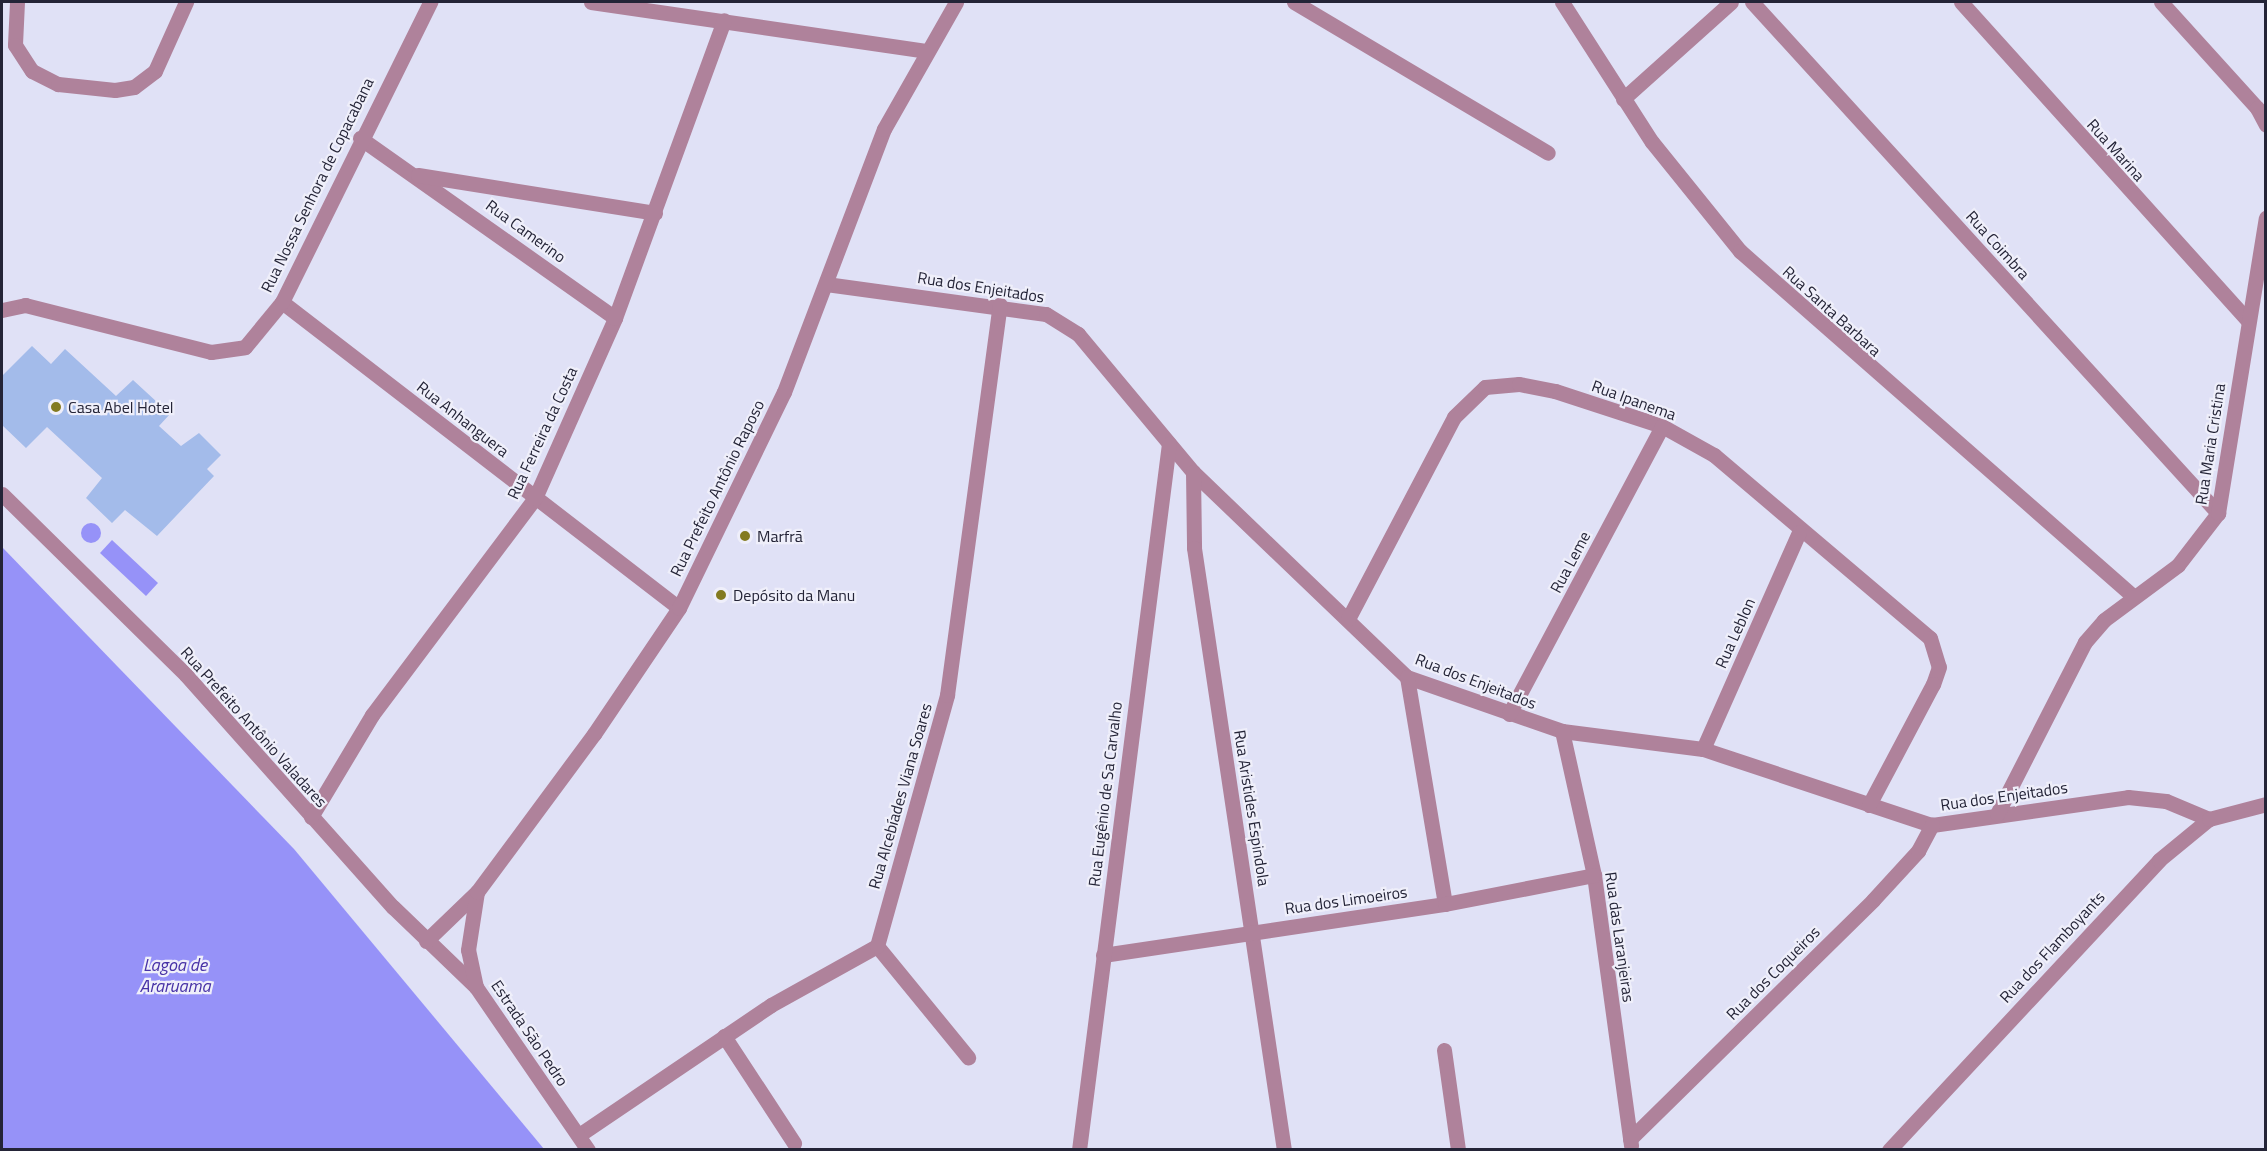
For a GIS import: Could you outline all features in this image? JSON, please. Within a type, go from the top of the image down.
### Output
[{"type":"street","points":[[17,2],[15,45],[32,71],[58,84],[115,90],[134,87],[155,70],[186,2]]},
{"type":"street","name":"Rua Nossa Senhora de Copacabana","points":[[2,310],[25,305],[229,352],[251,340],[282,302],[360,138],[430,2]]},
{"type":"street","points":[[591,2],[927,51]]},
{"type":"street","name":"Rua Prefeito Antônio Raposo","points":[[426,940],[477,891],[594,735],[678,608],[784,392],[884,129],[956,2]]},
{"type":"street","points":[[1294,2],[1548,153]]},
{"type":"street","name":"Rua Santa Barbara","points":[[1562,2],[1623,99],[1740,251],[2133,596]]},
{"type":"street","points":[[1623,99],[1731,2]]},
{"type":"street","name":"Rua Coimbra","points":[[1752,2],[2218,513]]},
{"type":"street","name":"Rua Marina","points":[[1961,2],[2247,320]]},
{"type":"street","points":[[2161,2],[2257,108],[2265,125]]},
{"type":"street","name":"Rua Ferreira da Costa","points":[[311,817],[372,715],[535,498],[615,318],[724,20]]},
{"type":"street","name":"Rua Camerino","points":[[360,138],[416,174],[615,318]]},
{"type":"street","name":"Rua Camerino","points":[[416,174],[655,213]]},
{"type":"street","name":"Rua Maria Cristina","points":[[1997,814],[2085,642],[2133,596],[2178,565],[2218,513],[2247,320],[2264,241],[2265,218]]},
{"type":"street","name":"Rua dos Enjeitados","points":[[826,284],[1000,305],[1046,314],[1078,334],[1193,472],[1407,677],[1562,731],[1703,749],[1932,825],[2128,797],[2166,801],[2209,819]]},
{"type":"street","name":"Rua Anhanguera","points":[[282,302],[678,608]]},
{"type":"street","name":"Rua Alcebíades Viana Soares","points":[[877,946],[947,695],[1000,305]]},
{"type":"street","name":"Rua Ipanema","points":[[1348,619],[1454,417],[1485,387],[1518,384],[1556,391],[1662,426],[1714,455],[1799,532],[1918,626],[1937,652],[1933,684],[1869,805]]},
{"type":"street","name":"Rua Leme","points":[[1509,714],[1662,426]]},
{"type":"street","name":"Rua Eugênio de Sa Carvalho","points":[[1079,1149],[1169,444]]},
{"type":"street","name":"Rua Aristides Espindola","points":[[1193,472],[1194,548],[1284,1149]]},
{"type":"street","name":"Rua Prefeito Antônio Valadares","points":[[2,494],[186,675],[311,817],[426,940],[476,987]]},
{"type":"street","name":"Rua Leblon","points":[[1703,749],[1799,532]]},
{"type":"street","points":[[1407,677],[1445,904]]},
{"type":"street","name":"Rua das Laranjeiras","points":[[1562,731],[1594,875],[1631,1144]]},
{"type":"street","name":"Rua dos Flamboyants","points":[[1889,1149],[2159,860],[2209,819],[2265,804]]},
{"type":"street","name":"Rua dos Coqueiros","points":[[1631,1144],[1873,900],[1918,850],[1932,825]]},
{"type":"street","name":"Rua dos Limoeiros","points":[[1102,955],[1445,904],[1594,875]]},
{"type":"street","name":"Estrada São Pedro","points":[[477,891],[468,950],[476,987],[588,1149]]},
{"type":"street","points":[[579,1135],[724,1036],[877,946],[968,1057]]},
{"type":"street","points":[[724,1036],[794,1143]]},
{"type":"street","points":[[1444,1050],[1458,1149]]},
{"type":"water","points":[[91,523],[98,526],[101,533],[98,540],[91,543],[84,540],[81,533],[84,526]]},
{"type":"water","points":[[112,540],[158,583],[146,596],[100,553]]},
{"type":"water","name":"Lagoa de Araruama","points":[[2,547],[294,849],[544,1149],[2,1149]]},
{"type":"building","points":[[32,346],[51,364],[65,349],[116,396],[133,380],[170,414],[159,426],[181,446],[199,433],[221,455],[207,469],[214,476],[157,536],[125,510],[112,523],[86,498],[102,478],[47,427],[26,448],[2,425],[2,376]]},
{"type":"place","name":"Casa Abel Hotel","points":[[56,407]]},
{"type":"place","name":"Marfrã","points":[[745,536]]},
{"type":"place","name":"Depósito da Manu","points":[[721,595]]}]
